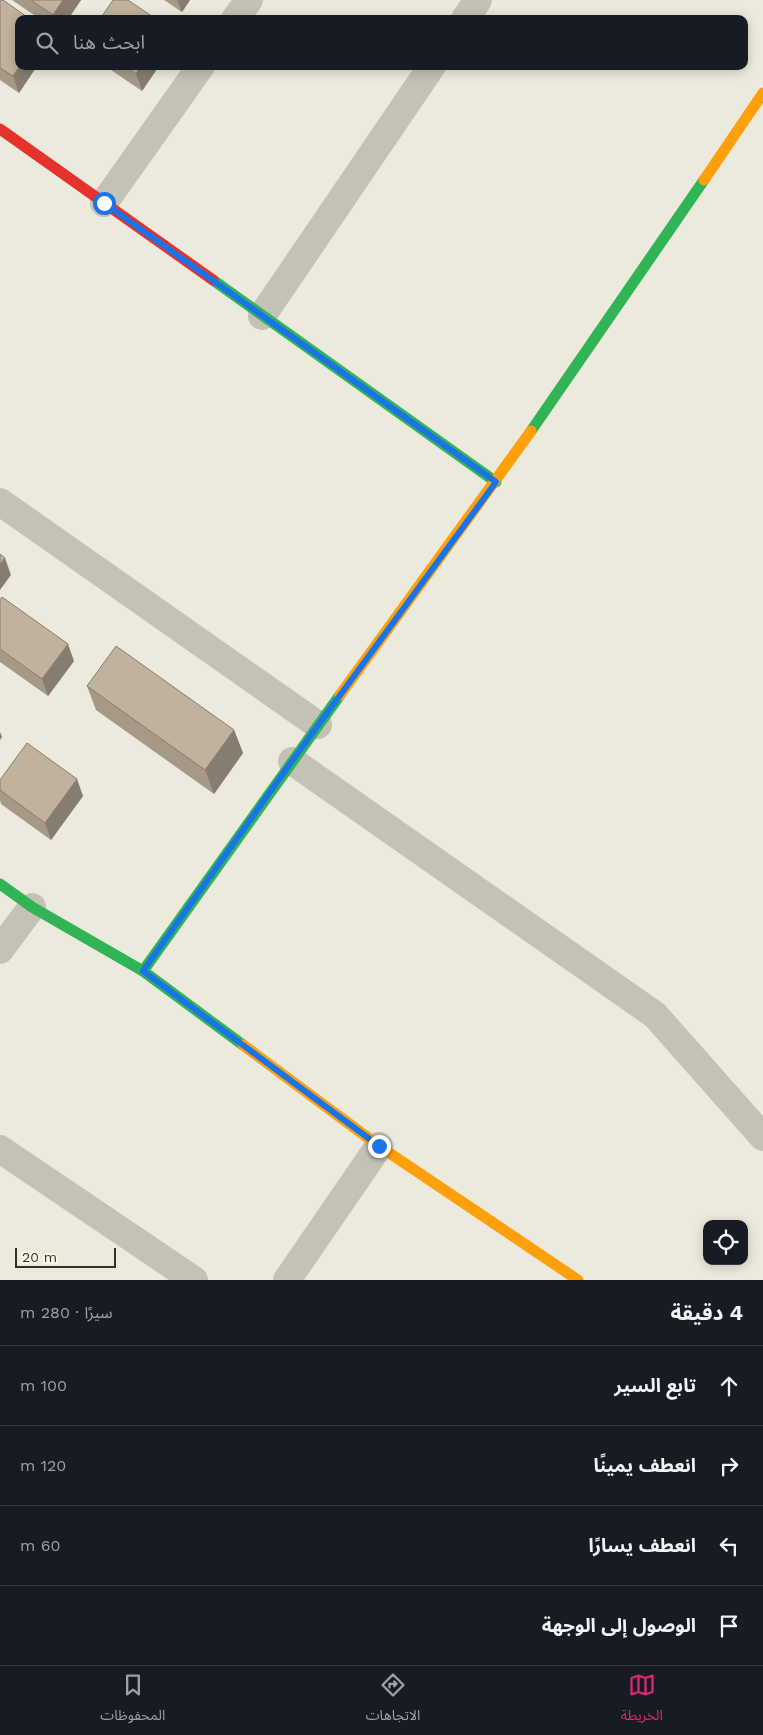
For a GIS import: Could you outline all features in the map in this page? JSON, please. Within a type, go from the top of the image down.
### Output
[{"type":"street","points":[[238,15],[248,0]]},
{"type":"street","points":[[468,15],[478,0]]},
{"type":"street","points":[[104,203],[198,70]]},
{"type":"street","points":[[262,316],[429,70]]},
{"type":"street","points":[[143,971],[292,761],[496,482],[763,93]]},
{"type":"street","points":[[0,129],[496,482]]},
{"type":"street","points":[[0,502],[318,725]]},
{"type":"street","points":[[292,761],[655,1015],[763,1136]]},
{"type":"street","points":[[0,884],[32,907],[143,971],[379,1146],[578,1280]]},
{"type":"street","points":[[0,950],[32,907]]},
{"type":"street","points":[[287,1280],[379,1146]]},
{"type":"street","points":[[0,1149],[194,1280]]},
{"type":"building","points":[[0,0],[3,0],[24,15],[15,15],[15,70],[17,70],[13,76],[0,68]]},
{"type":"building","points":[[31,0],[63,0],[53,15]]},
{"type":"building","points":[[113,0],[128,0],[150,15],[103,15]]},
{"type":"building","points":[[130,70],[138,70],[136,74]]},
{"type":"building","points":[[0,554],[5,558],[0,564]]},
{"type":"building","points":[[2,597],[68,644],[42,679],[0,649],[0,600]]},
{"type":"building","points":[[116,646],[234,730],[205,770],[87,686]]},
{"type":"building","points":[[27,743],[77,779],[45,823],[0,790],[0,780]]},
{"type":"traffic: fast","points":[[531,431],[704,180]]},
{"type":"traffic: fast","points":[[213,280],[496,482]]},
{"type":"traffic: fast","points":[[143,971],[340,695]]},
{"type":"traffic: fast","points":[[0,884],[32,907],[143,971],[243,1045]]},
{"type":"traffic: slow","points":[[704,180],[763,93]]},
{"type":"traffic: slow","points":[[340,695],[531,431]]},
{"type":"traffic: slow","points":[[243,1045],[379,1146],[578,1280]]},
{"type":"traffic: jam","points":[[0,129],[213,280]]},
{"type":"route","points":[[104,203],[496,482],[292,761],[143,971],[379,1146]]}]
